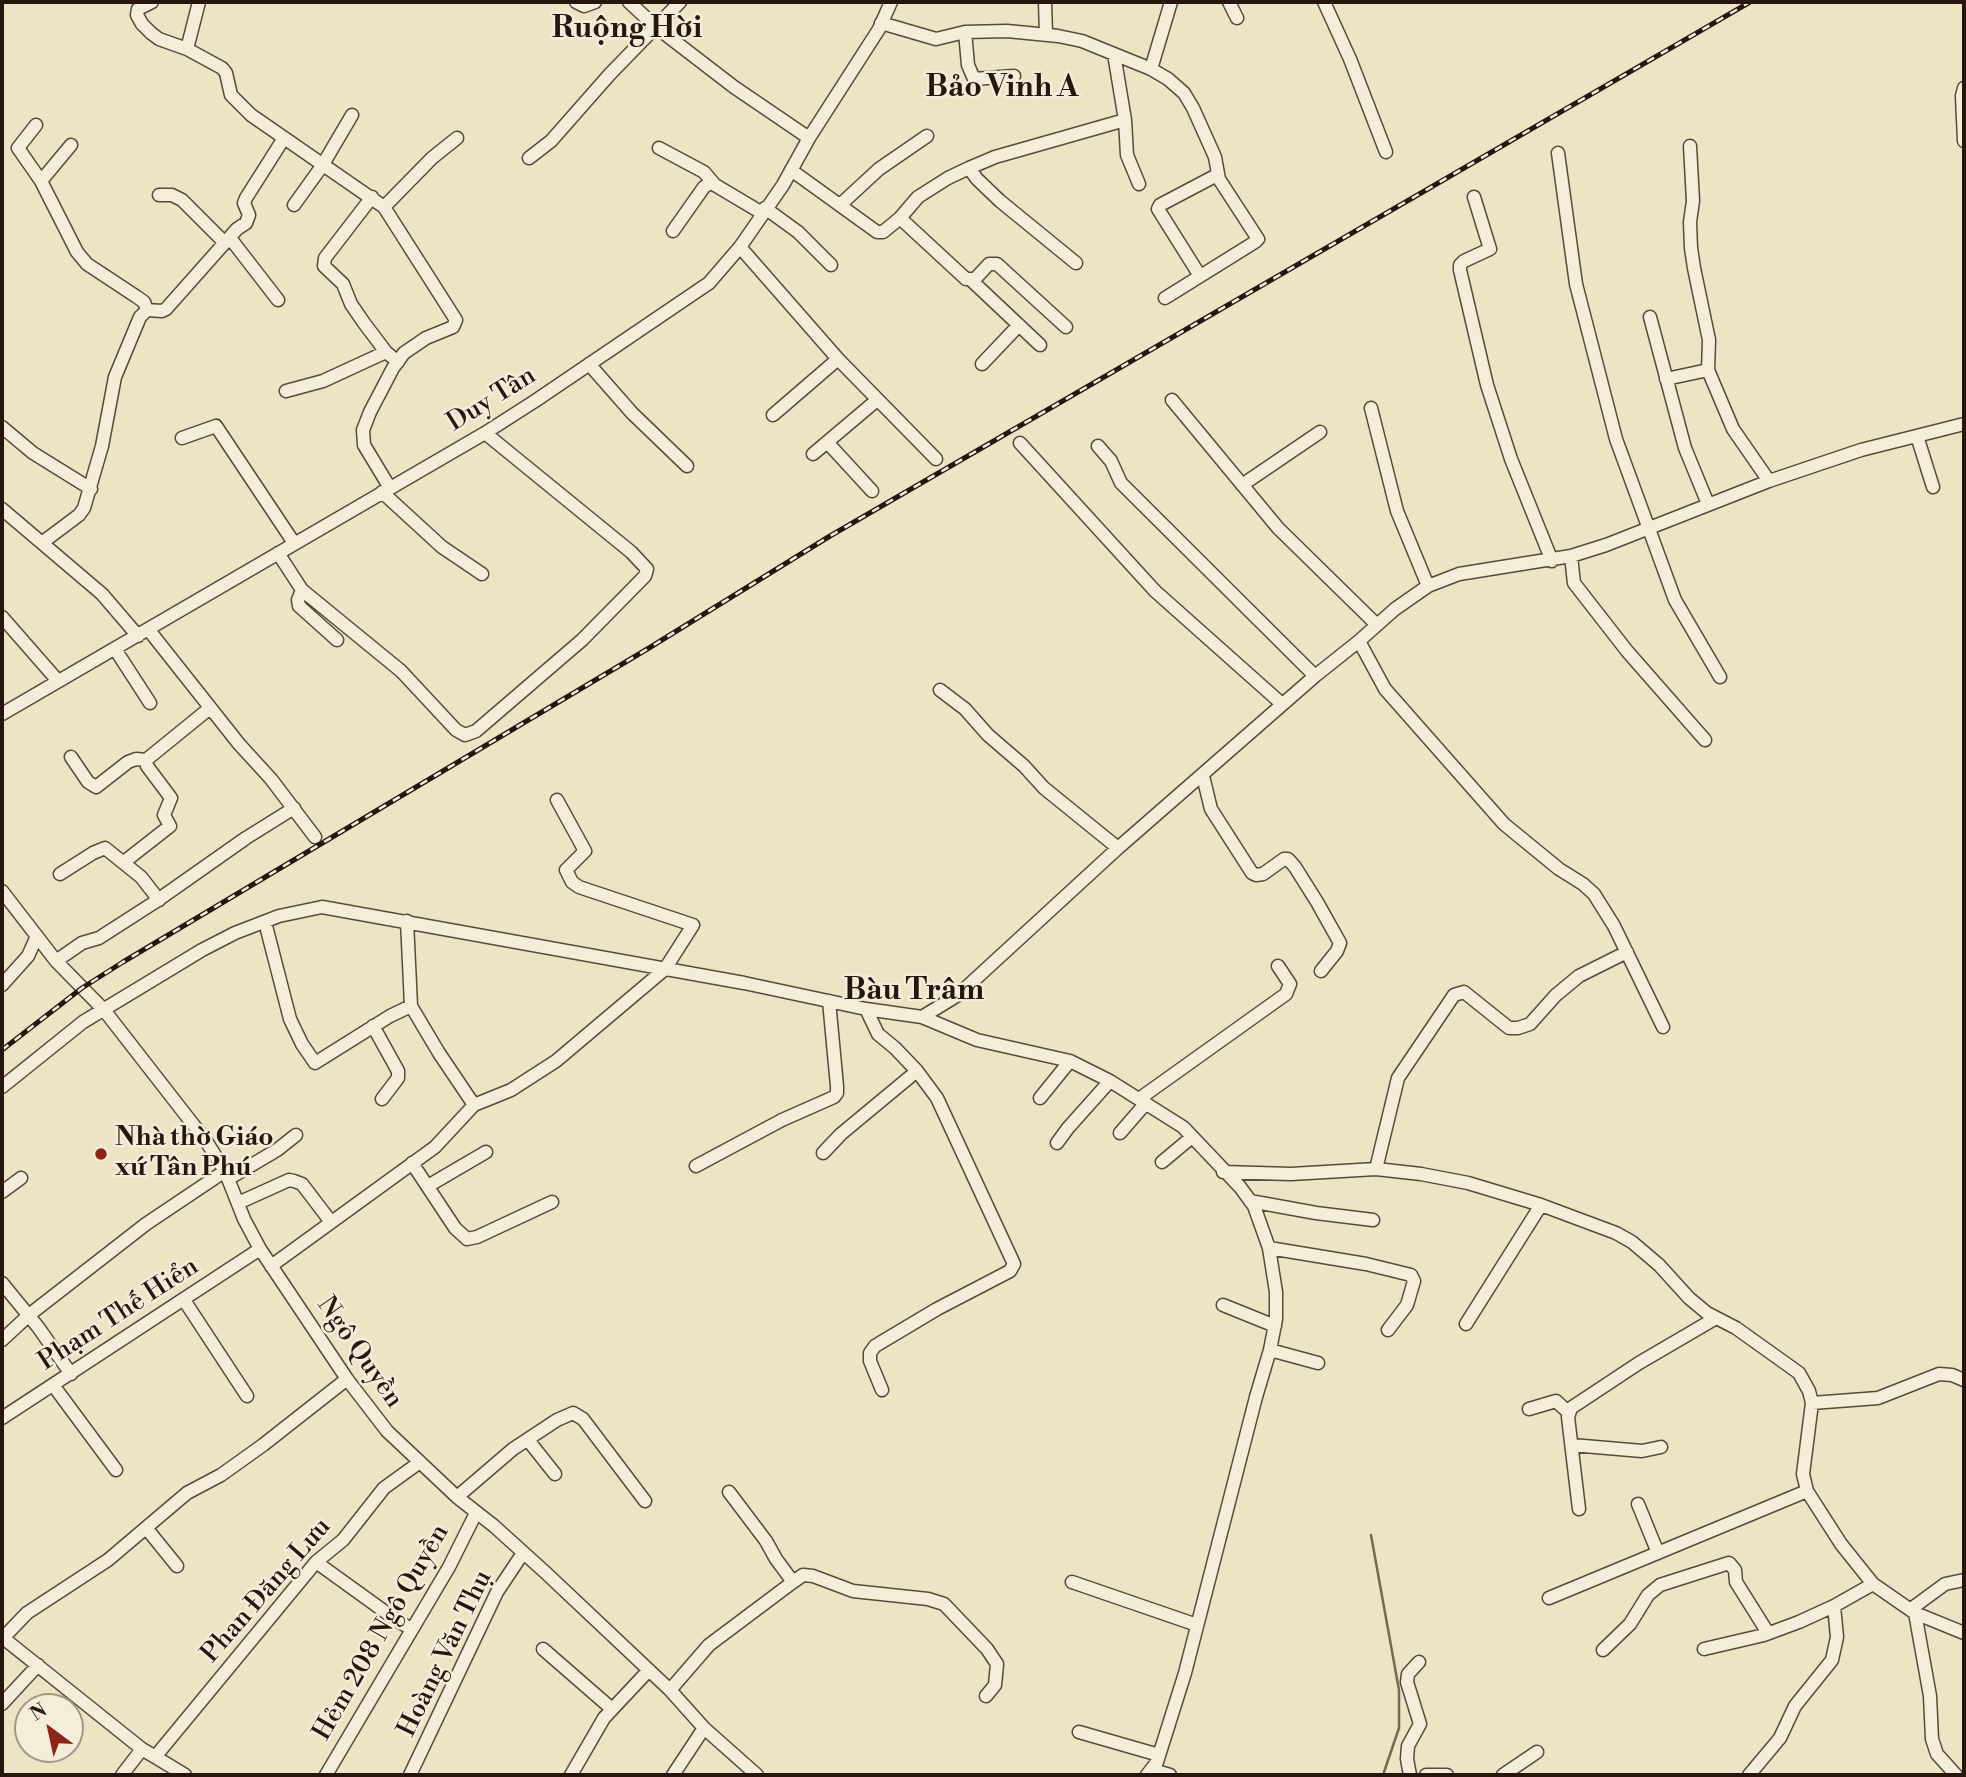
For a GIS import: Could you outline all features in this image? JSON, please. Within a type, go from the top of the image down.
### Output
[{"type":"street","points":[[152,2],[137,12],[142,24],[159,39],[187,49],[222,68],[234,99],[251,115],[383,207],[456,320],[453,327],[416,344],[398,362],[379,393],[363,430],[365,445],[386,490],[411,521],[442,547],[482,574]]},
{"type":"street","points":[[187,49],[199,2]]},
{"type":"street","points":[[576,2],[584,6],[590,6],[594,2]]},
{"type":"street","points":[[629,2],[656,27],[734,87],[809,138]]},
{"type":"street","points":[[529,158],[551,141],[610,74],[680,2]]},
{"type":"street","name":"Duy Tân","points":[[2,714],[485,433],[709,283],[740,247],[791,170],[881,23],[891,2]]},
{"type":"street","points":[[1045,2],[1046,34]]},
{"type":"street","points":[[1151,69],[1171,2]]},
{"type":"street","points":[[1229,2],[1237,18]]},
{"type":"street","points":[[1324,2],[1350,59],[1386,152]]},
{"type":"street","points":[[881,23],[936,39],[965,32],[1007,31],[1046,34],[1082,41],[1151,69],[1168,79],[1189,100],[1215,157],[1217,175],[1258,239],[1165,298]]},
{"type":"street","points":[[965,32],[968,65],[974,79],[1014,76]]},
{"type":"street","points":[[1114,54],[1125,120],[1127,155],[1139,184]]},
{"type":"street","points":[[1964,88],[1964,141]]},
{"type":"street","points":[[294,205],[322,166],[352,115]]},
{"type":"street","points":[[791,170],[877,232],[883,232],[900,218],[918,197],[969,168],[995,157],[1125,120]]},
{"type":"street","points":[[36,125],[18,148],[41,181],[83,261],[144,302],[147,310]]},
{"type":"street","points":[[840,205],[879,169],[927,136]]},
{"type":"street","points":[[43,542],[79,515],[84,508],[91,489],[115,377],[140,317],[147,310],[166,309],[248,220],[246,198],[284,138]]},
{"type":"street","points":[[383,207],[432,158],[457,138]]},
{"type":"street","points":[[41,181],[71,145]]},
{"type":"street","points":[[1690,146],[1693,201],[1690,222],[1691,248],[1709,340],[1708,370],[1733,429],[1769,481]]},
{"type":"street","points":[[659,148],[704,172],[712,182],[798,232],[831,265]]},
{"type":"street","points":[[1558,153],[1576,284],[1616,439],[1675,600],[1720,677]]},
{"type":"street","points":[[969,168],[1000,201],[1076,263]]},
{"type":"street","points":[[1200,276],[1158,209],[1160,205],[1217,175]]},
{"type":"street","points":[[673,231],[704,187],[712,182]]},
{"type":"street","points":[[159,195],[172,195],[181,200],[227,241],[278,300]]},
{"type":"street","points":[[372,197],[325,258],[324,266],[344,285],[351,304],[386,352],[398,362]]},
{"type":"street","points":[[1474,197],[1490,249],[1464,261],[1460,270],[1487,385],[1511,459],[1552,561]]},
{"type":"street","points":[[900,218],[1040,345]]},
{"type":"street","points":[[740,247],[838,359],[936,459]]},
{"type":"street","points":[[971,280],[989,264],[997,264],[1066,327]]},
{"type":"street","points":[[1650,317],[1685,448],[1708,504]]},
{"type":"street","points":[[982,365],[1018,325]]},
{"type":"street","points":[[286,391],[323,381],[386,352]]},
{"type":"street","points":[[773,415],[838,359]]},
{"type":"street","points":[[589,364],[632,413],[687,466]]},
{"type":"street","points":[[1666,379],[1708,370]]},
{"type":"street","points":[[813,454],[877,400]]},
{"type":"street","points":[[1172,400],[1278,528],[1376,624]]},
{"type":"street","points":[[1371,408],[1397,511],[1428,586]]},
{"type":"street","points":[[922,1017],[958,995],[1118,848],[1282,704],[1376,624],[1428,586],[1459,574],[1571,556],[1769,481],[1861,450],[1964,424]]},
{"type":"street","points":[[183,438],[216,426],[294,543]]},
{"type":"street","points":[[2,427],[33,453],[91,489]]},
{"type":"street","points":[[1242,485],[1320,432]]},
{"type":"street","points":[[278,553],[302,590],[401,671],[446,720],[465,736],[476,731],[582,640],[645,576],[647,569],[631,552],[485,433]]},
{"type":"street","points":[[1917,436],[1933,487]]},
{"type":"street","points":[[827,442],[872,491]]},
{"type":"street","points":[[1020,443],[1155,591],[1282,704]]},
{"type":"street","points":[[1098,446],[1111,461],[1121,484],[1315,676]]},
{"type":"street","points":[[2,509],[43,542],[143,633],[211,708],[315,837]]},
{"type":"street","points":[[1571,556],[1574,583],[1627,651],[1705,740]]},
{"type":"street","points":[[302,590],[299,606],[337,640]]},
{"type":"street","points":[[2,617],[58,681]]},
{"type":"street","points":[[1359,641],[1385,690],[1504,824],[1594,894],[1627,952],[1663,1027]]},
{"type":"street","points":[[114,649],[149,703]]},
{"type":"street","points":[[940,690],[965,709],[988,735],[1024,766],[1044,788],[1118,848]]},
{"type":"street","points":[[71,757],[88,782],[96,787],[128,762],[146,760],[211,708]]},
{"type":"street","points":[[124,862],[170,826],[164,815],[172,798],[147,766],[146,760]]},
{"type":"street","points":[[1203,776],[1211,809],[1252,873],[1259,876],[1288,859],[1317,902],[1340,943],[1338,951],[1321,971]]},
{"type":"street","points":[[271,1266],[435,1147],[474,1105],[511,1090],[556,1061],[665,969],[693,925],[579,887],[572,882],[566,870],[584,851],[557,800]]},
{"type":"street","points":[[56,961],[82,943],[99,938],[159,900],[246,838],[294,808]]},
{"type":"street","points":[[60,874],[105,848],[141,877],[159,900]]},
{"type":"street","name":"Ngô Quyền","points":[[2,891],[56,961],[104,1010],[206,1141],[226,1175],[260,1249],[347,1379],[387,1431],[457,1497],[505,1535],[670,1690],[704,1728],[757,1775]]},
{"type":"street","points":[[2,1087],[58,1041],[209,947],[292,912],[322,907],[665,969],[866,1009],[922,1017],[977,1040],[1070,1061],[1110,1081],[1184,1128],[1250,1201],[1260,1220],[1269,1248],[1276,1292],[1275,1326],[1270,1350],[1197,1625],[1159,1755],[1150,1772],[1170,1775]]},
{"type":"street","points":[[407,921],[411,1006],[474,1105]]},
{"type":"street","points":[[265,922],[290,1019],[310,1058],[316,1063],[373,1026],[411,1006]]},
{"type":"street","points":[[2,985],[28,956],[37,936]]},
{"type":"street","points":[[1376,1169],[1398,1079],[1425,1034],[1454,995],[1464,992],[1509,1028],[1518,1028],[1530,1024],[1569,983],[1627,952]]},
{"type":"street","points":[[1120,1133],[1142,1101],[1286,994],[1290,984],[1278,966]]},
{"type":"street","points":[[696,1166],[782,1120],[834,1097],[837,1086],[829,1001]]},
{"type":"street","points":[[866,1009],[878,1034],[929,1084],[1014,1264],[1010,1271],[937,1309],[875,1346],[870,1353],[870,1361],[882,1390]]},
{"type":"street","points":[[373,1026],[398,1071],[398,1078],[382,1099]]},
{"type":"street","points":[[1040,1098],[1070,1061]]},
{"type":"street","points":[[823,1153],[841,1134],[917,1071]]},
{"type":"street","points":[[1057,1143],[1110,1081]]},
{"type":"street","points":[[2,1340],[29,1315],[146,1224],[226,1175],[277,1150],[296,1135]]},
{"type":"street","points":[[1162,1162],[1192,1137]]},
{"type":"street","points":[[428,1186],[486,1152]]},
{"type":"street","points":[[412,1163],[455,1228],[467,1240],[552,1202]]},
{"type":"street","points":[[1223,1172],[1291,1174],[1376,1169],[1421,1174],[1468,1183],[1541,1205],[1616,1233],[1632,1242],[1659,1265],[1689,1298],[1799,1373],[1810,1391],[1812,1403],[1803,1474],[1807,1492],[1841,1544],[1873,1584],[1913,1611],[1964,1633]]},
{"type":"street","points":[[2,1192],[21,1178]]},
{"type":"street","points":[[238,1203],[282,1182],[294,1181],[302,1184],[331,1222]]},
{"type":"street","points":[[1250,1201],[1373,1220]]},
{"type":"street","points":[[1466,1324],[1541,1205]]},
{"type":"street","points":[[1269,1248],[1366,1264],[1411,1275],[1414,1281],[1407,1305],[1388,1330]]},
{"type":"street","name":"Phạm Thế Hiển","points":[[2,1418],[260,1249]]},
{"type":"street","points":[[2,1283],[29,1315],[71,1374]]},
{"type":"street","points":[[184,1300],[247,1396]]},
{"type":"street","points":[[1223,1305],[1275,1326]]},
{"type":"street","points":[[1568,1412],[1597,1389],[1716,1318]]},
{"type":"street","points":[[1270,1350],[1318,1363]]},
{"type":"street","points":[[1812,1403],[1878,1398],[1945,1373],[1964,1380]]},
{"type":"street","points":[[185,1775],[142,1749],[3,1637],[27,1613],[108,1560],[187,1493],[221,1475],[263,1446],[347,1379]]},
{"type":"street","points":[[53,1385],[116,1470]]},
{"type":"street","points":[[1529,1409],[1556,1401],[1568,1412],[1578,1509]]},
{"type":"street","points":[[457,1497],[513,1449],[568,1414],[578,1414],[645,1501]]},
{"type":"street","points":[[528,1440],[555,1474]]},
{"type":"street","points":[[1572,1446],[1642,1451],[1661,1447]]},
{"type":"street","name":"Phan Đăng Lưu","points":[[155,1757],[316,1562],[343,1540],[384,1488],[420,1462]]},
{"type":"street","points":[[729,1492],[756,1526],[793,1582]]},
{"type":"street","points":[[1549,1598],[1807,1492]]},
{"type":"street","points":[[1638,1504],[1658,1553]]},
{"type":"street","name":"Hẻm 208 Ngô Quyền","points":[[326,1775],[449,1567],[476,1513]]},
{"type":"street","points":[[147,1529],[177,1566]]},
{"type":"street","name":"Hoàng Văn Thụ","points":[[410,1775],[497,1592],[523,1553]]},
{"type":"street","points":[[316,1562],[411,1629]]},
{"type":"street","points":[[1603,1650],[1630,1624],[1648,1595],[1660,1585],[1729,1563],[1735,1570],[1736,1582],[1769,1633]]},
{"type":"street","points":[[670,1690],[709,1645],[803,1575],[853,1591],[928,1599],[944,1604],[980,1641],[997,1664],[995,1685],[986,1696]]},
{"type":"street","points":[[1913,1611],[1945,1584],[1964,1580]]},
{"type":"street","points":[[1072,1582],[1197,1625]]},
{"type":"street","points":[[1704,1649],[1769,1633],[1835,1606],[1873,1584]]},
{"type":"street","points":[[1749,1775],[1780,1738],[1790,1713],[1832,1660],[1837,1637],[1835,1606]]},
{"type":"street","points":[[1913,1611],[1930,1696],[1931,1739],[1937,1754],[1956,1775]]},
{"type":"street","points":[[543,1649],[611,1709]]},
{"type":"street","points":[[1410,1775],[1408,1746],[1420,1724],[1407,1682],[1408,1674],[1419,1662]]},
{"type":"street","points":[[2,1704],[38,1665]]},
{"type":"street","points":[[571,1775],[611,1709],[649,1670]]},
{"type":"street","points":[[673,1775],[704,1728]]},
{"type":"street","points":[[1079,1732],[1159,1755]]},
{"type":"street","points":[[122,1775],[142,1749]]},
{"type":"street","points":[[1503,1775],[1537,1752]]},
{"type":"street","points":[[1426,1775],[1447,1775]]},
{"type":"waterway","points":[[1371,1535],[1399,1690],[1399,1728],[1383,1775]]},
{"type":"railway","points":[[2,1050],[82,988],[123,962],[649,648],[830,536],[1750,2]]},
{"type":"place","name":"Nhà thờ Giáo xứ Tân Phú","points":[[101,1154]]},
{"type":"district","name":"Ruộng Hời","points":[[627,30]]},
{"type":"district","name":"Bảo Vinh A","points":[[1002,89]]},
{"type":"district","name":"Bàu Trâm","points":[[914,992]]}]
